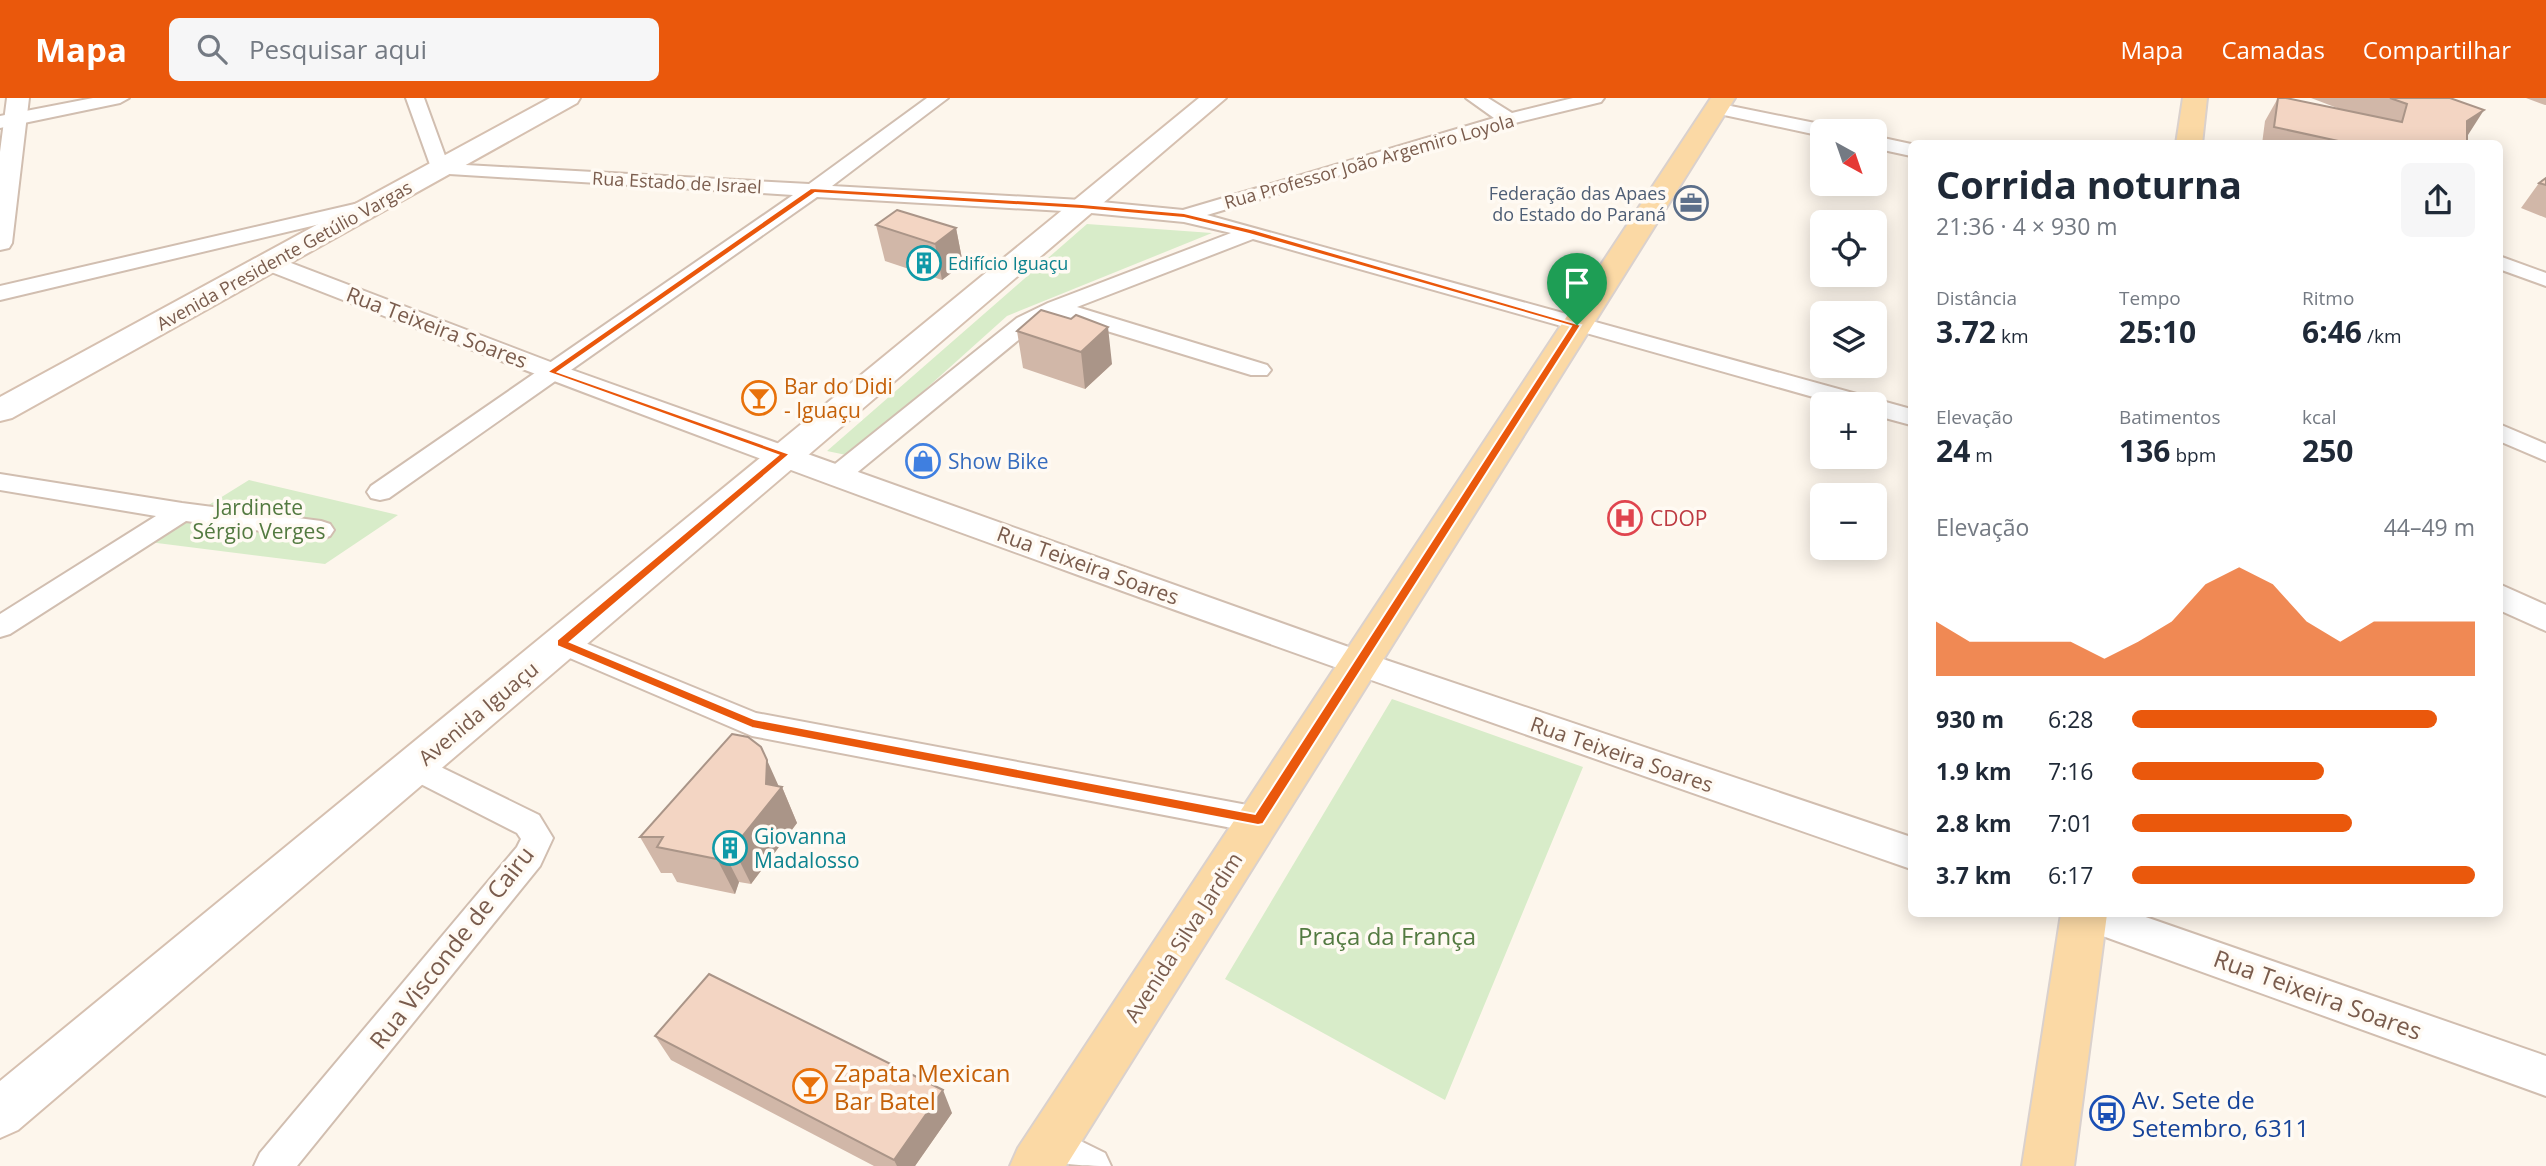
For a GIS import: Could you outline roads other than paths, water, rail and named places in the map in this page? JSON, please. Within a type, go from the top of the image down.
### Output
[{"type":"main road","name":"Avenida Presidente Getúlio Vargas","points":[[0,411],[568,98]]},
{"type":"main road","name":"Avenida Iguaçu","points":[[0,1113],[1214,98]]},
{"type":"main road","points":[[2190,140],[2195,98]]},
{"type":"main road","name":"Avenida Silva Jardim","points":[[1043,1155],[1720,103]]},
{"type":"main road","points":[[2048,1166],[2086,917]]},
{"type":"street","points":[[0,243],[12,113],[120,98]]},
{"type":"street","points":[[415,98],[440,169]]},
{"type":"street","points":[[380,492],[814,190],[939,98]]},
{"type":"street","points":[[1475,98],[1508,119]]},
{"type":"street","name":"Rua Professor João Argemiro Loyola","points":[[1184,216],[1508,119],[1595,98]]},
{"type":"street","points":[[1720,103],[1810,127]]},
{"type":"street","points":[[1887,145],[1908,149]]},
{"type":"street","name":"Rua Estado de Israel","points":[[440,169],[1082,206],[1184,216]]},
{"type":"street","points":[[0,293],[374,205]]},
{"type":"street","points":[[1184,216],[1252,232],[1820,392]]},
{"type":"street","name":"Rua Professor João Argemiro Loyola","points":[[839,474],[1025,323],[1056,308],[1252,232]]},
{"type":"street","points":[[233,240],[256,244],[266,251],[270,263]]},
{"type":"street","name":"Rua Teixeira Soares","points":[[270,263],[551,372],[785,454],[1359,664],[1908,852]]},
{"type":"street","points":[[2503,264],[2546,281]]},
{"type":"street","points":[[1056,308],[1259,370]]},
{"type":"street","points":[[1887,411],[1908,416]]},
{"type":"street","points":[[2503,434],[2546,453]]},
{"type":"street","points":[[0,482],[182,512],[321,530]]},
{"type":"street","points":[[0,627],[182,512]]},
{"type":"street","points":[[2503,598],[2546,619]]},
{"type":"street","points":[[561,643],[752,724],[1258,820]]},
{"type":"street","name":"Rua Visconde de Cairu","points":[[273,1166],[529,856],[537,838],[528,824],[414,766]]},
{"type":"street","name":"Rua Teixeira Soares","points":[[2095,917],[2546,1076]]},
{"type":"street","points":[[1043,1155],[1092,1166]]},
{"type":"place","name":"Federação das Apaes do Estado do Paraná","points":[[1691,203]]},
{"type":"place","name":"Edifício Iguaçu","points":[[924,263]]},
{"type":"place","name":"Bar do Didi - Iguaçu","points":[[759,398]]},
{"type":"place","name":"Show Bike","points":[[923,461]]},
{"type":"place","name":"CDOP","points":[[1625,518]]},
{"type":"place","name":"Giovanna Madalosso","points":[[730,848]]},
{"type":"place","name":"Zapata Mexican Bar Batel","points":[[810,1086]]},
{"type":"place","name":"Av. Sete de Setembro, 6311","points":[[2107,1113]]},
{"type":"park label","name":"Jardinete Sérgio Verges","points":[[259,519]]},
{"type":"park label","name":"Praça da França","points":[[1387,935]]}]
